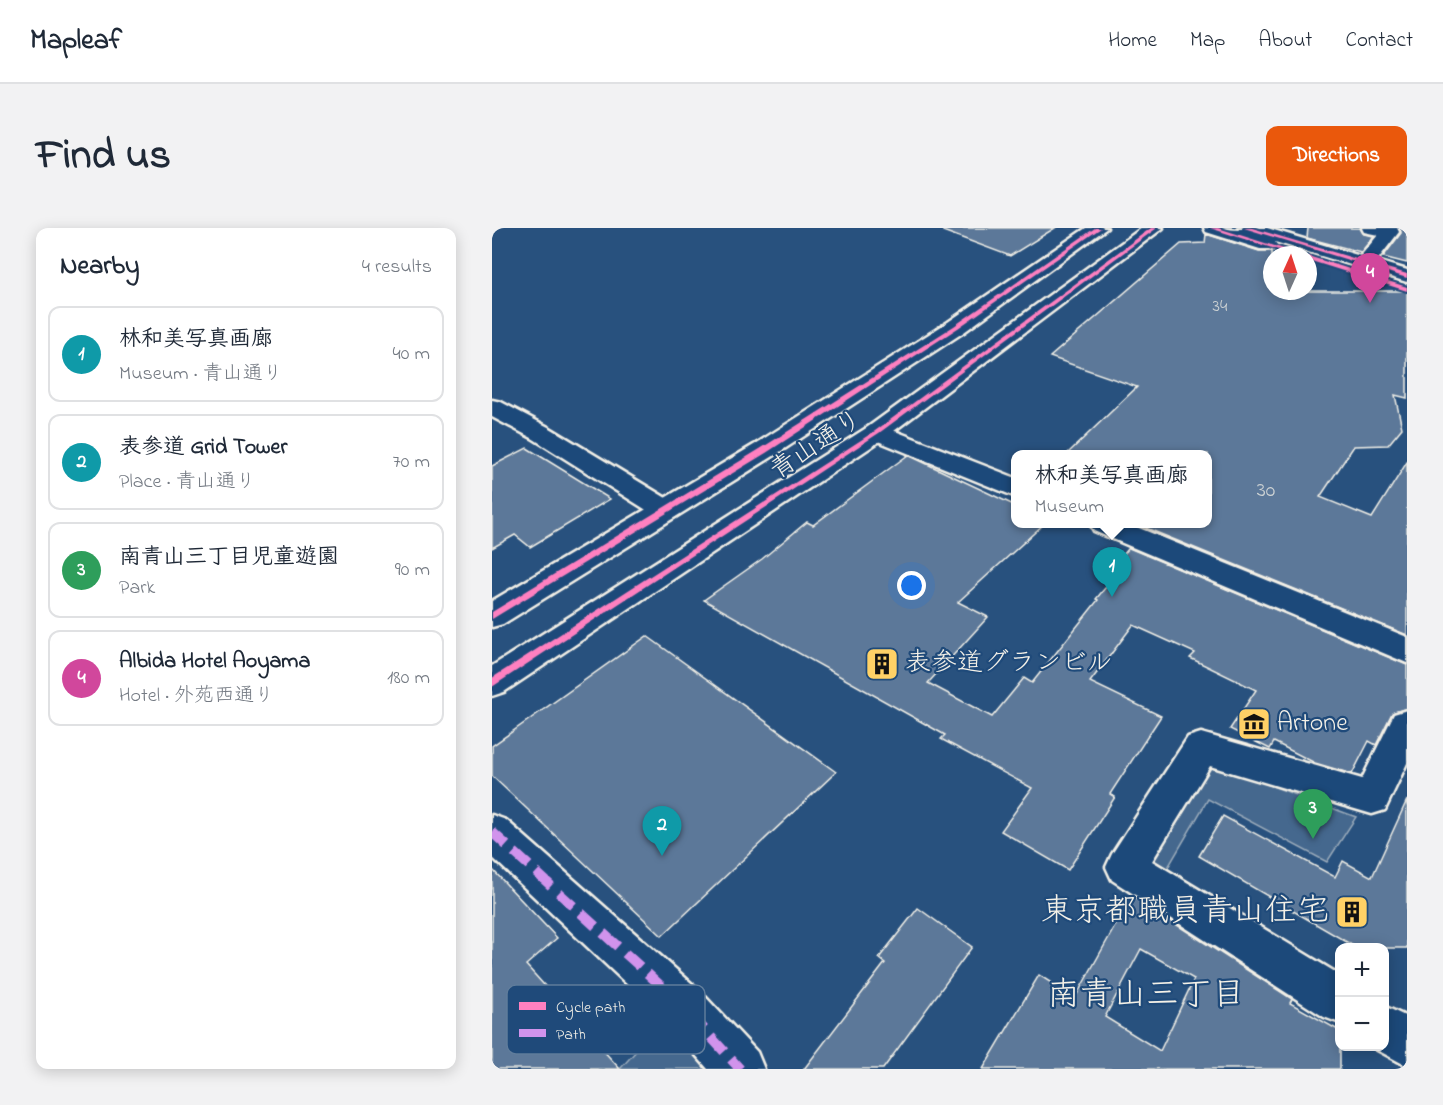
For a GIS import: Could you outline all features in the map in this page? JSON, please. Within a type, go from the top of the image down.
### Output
[{"type":"main road","name":"青山通り","points":[[492,616],[763,452],[947,333],[1098,228]]},
{"type":"main road","name":"青山通り","points":[[499,674],[877,432],[1154,228]]},
{"type":"main road","points":[[1213,228],[1271,246]]},
{"type":"main road","points":[[1247,228],[1407,276]]},
{"type":"main road","points":[[1365,263],[1390,232],[1371,228]]},
{"type":"main road","points":[[1317,261],[1407,289]]},
{"type":"main road","points":[[492,407],[541,433],[666,510]]},
{"type":"main road","points":[[877,432],[1011,486]]},
{"type":"main road","points":[[1114,528],[1407,651]]},
{"type":"main road","points":[[1335,998],[1126,867],[1201,748],[1372,798],[1407,724]]},
{"type":"main road","points":[[492,832],[660,985]]},
{"type":"main road","points":[[705,1030],[740,1069]]},
{"type":"main road","points":[[1389,1032],[1407,1043]]},
{"type":"shaded area","points":[[1212,764],[1356,817],[1327,862],[1208,799],[1163,876],[1144,864]]},
{"type":"shaded area","points":[[633,1054],[699,1054],[714,1069],[620,1069]]},
{"type":"building","points":[[944,228],[1055,228],[1010,256],[943,231]]},
{"type":"building","points":[[1308,228],[1360,228],[1364,234],[1374,236],[1361,252],[1307,238]]},
{"type":"building","points":[[1400,228],[1407,228],[1407,263],[1383,257],[1401,233]]},
{"type":"building","points":[[1206,234],[1263,251],[1263,300],[1317,300],[1317,291],[1407,291],[1407,398],[1395,395],[1402,428],[1388,445],[1354,446],[1320,497],[1372,518],[1407,462],[1407,635],[1146,528],[1212,528],[1212,450],[1071,450],[1137,387],[1050,357],[1181,244],[1205,243]]},
{"type":"building","points":[[527,448],[610,499],[530,547],[515,535],[492,548],[492,466]]},
{"type":"building","points":[[908,455],[1011,504],[1011,528],[1040,528],[958,602],[988,617],[928,683],[992,717],[1024,678],[1032,683],[1098,600],[1096,599],[1115,576],[1108,573],[1129,548],[1407,665],[1407,708],[1392,713],[1376,745],[1369,741],[1352,774],[1315,763],[1274,742],[1270,749],[1230,729],[1256,690],[1190,658],[1195,653],[1133,625],[1090,682],[1161,716],[1110,794],[1115,797],[1068,870],[1001,831],[1032,788],[941,739],[945,735],[704,600],[762,559],[807,522],[813,525]]},
{"type":"building","points":[[647,636],[836,772],[662,936],[492,776],[492,746]]},
{"type":"building","name":"東京都職員青山住宅","points":[[1407,800],[1407,948],[1389,948],[1389,943],[1348,943],[1199,856],[1223,816],[1335,877],[1343,861],[1372,877]]},
{"type":"building","points":[[492,869],[557,938],[526,965],[544,985],[507,985],[507,1054],[606,1054],[620,1069],[492,1069]]},
{"type":"building","points":[[1132,896],[1292,999],[1290,1003],[1335,1028],[1335,1051],[1340,1051],[1340,1069],[983,1069],[1039,975],[1075,998]],"holes":[[[1141,949],[1194,979],[1160,1051],[1105,1017]]]},
{"type":"building","points":[[918,908],[972,947],[883,1069],[804,1069],[885,963],[879,958]]},
{"type":"marked path","points":[[492,832],[660,985]]},
{"type":"marked path","points":[[705,1030],[740,1069]]},
{"type":"cycle path","points":[[492,616],[763,451],[956,327],[1098,228]]},
{"type":"cycle path","points":[[492,683],[877,432],[1154,228]]},
{"type":"cycle path","points":[[1213,228],[1271,246]]},
{"type":"cycle path","points":[[1247,228],[1407,276]]},
{"type":"cycle path","points":[[1317,261],[1407,289]]},
{"type":"place","name":"Albida Hotel Aoyama","points":[[1370,303]]},
{"type":"place","name":"林和美写真画廊","points":[[1112,597]]},
{"type":"place","name":"表参道グランビル","points":[[882,664]]},
{"type":"place","name":"Artone","points":[[1254,724]]},
{"type":"place","name":"南青山三丁目児童遊園","points":[[1313,839]]},
{"type":"place","name":"表参道 Grid Tower","points":[[662,856]]},
{"type":"place","name":"東京都職員青山住宅","points":[[1352,912]]},
{"type":"district","name":"南青山三丁目","points":[[1146,996]]}]
